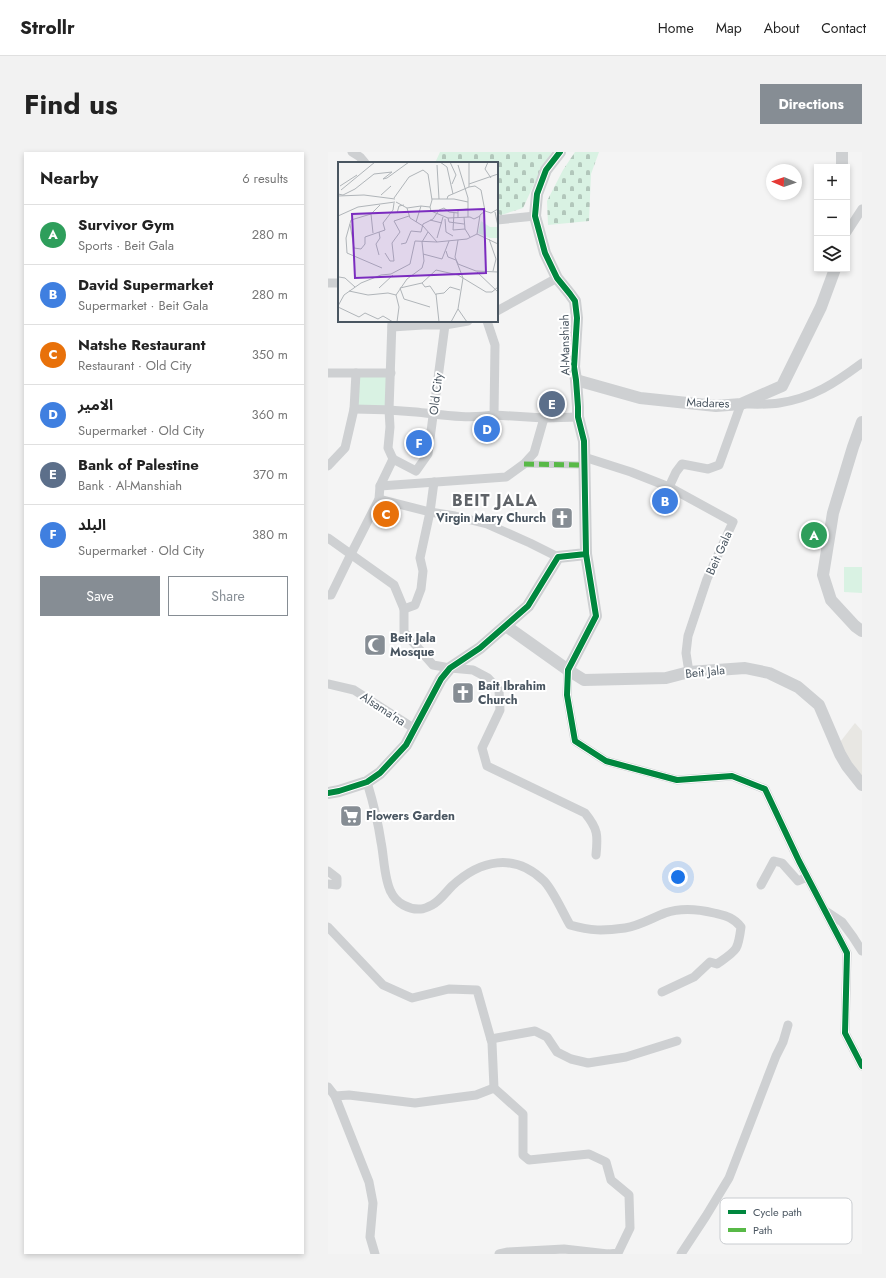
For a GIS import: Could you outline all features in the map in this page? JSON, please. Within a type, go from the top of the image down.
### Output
[{"type":"street","points":[[352,152],[360,157],[364,162]]},
{"type":"street","points":[[498,220],[535,216],[537,194],[546,170],[560,152]]},
{"type":"street","points":[[842,152],[842,164]]},
{"type":"street","points":[[850,227],[862,209]]},
{"type":"street","name":"Al-Manshiah","points":[[535,216],[545,253],[557,278],[575,301],[577,318],[574,367],[578,417],[584,441],[586,554],[596,616],[568,670]]},
{"type":"street","name":"Madares","points":[[576,380],[640,398],[716,406],[741,404],[782,386],[821,307],[834,272]]},
{"type":"street","points":[[498,310],[557,278]]},
{"type":"street","points":[[328,595],[331,595],[350,554],[379,499],[380,486],[393,459],[388,448],[390,427],[389,410],[392,324],[445,326],[463,322]]},
{"type":"street","points":[[486,322],[495,345],[494,415]]},
{"type":"street","name":"Old City","points":[[393,459],[416,471],[428,454],[445,326]]},
{"type":"street","points":[[669,487],[676,472],[682,464],[708,469],[719,465],[741,404],[778,404],[805,398],[832,384],[862,363]]},
{"type":"street","points":[[328,373],[391,373]]},
{"type":"street","points":[[328,466],[345,448],[354,409],[356,373]]},
{"type":"street","points":[[354,409],[389,410],[454,417],[479,417],[494,415],[544,418],[578,417]]},
{"type":"street","points":[[380,486],[506,477],[524,464],[534,453],[544,418]]},
{"type":"street","points":[[862,422],[833,513],[823,575],[831,600],[855,626],[862,631]]},
{"type":"street","points":[[524,464],[584,461]]},
{"type":"street","name":"Beit Gala","points":[[584,461],[631,472],[669,487],[733,522],[707,579],[688,636],[686,653],[689,672]]},
{"type":"street","points":[[404,609],[415,605],[421,589],[423,571],[420,558],[430,512],[434,482]]},
{"type":"street","points":[[379,499],[487,524],[558,557],[586,554]]},
{"type":"street","points":[[328,538],[394,585],[404,609],[404,632],[433,665],[473,670],[488,678],[499,690],[500,710],[482,748],[487,766],[584,813],[594,824],[598,839],[596,855]]},
{"type":"street","points":[[328,792],[339,791],[367,782],[380,773],[406,745],[427,703],[441,679],[450,668],[480,648],[528,606],[558,557]]},
{"type":"street","name":"Beit Jala","points":[[506,626],[584,680],[666,678],[689,672],[745,668],[769,674],[798,687],[819,705],[846,766],[862,785]]},
{"type":"street","points":[[568,670],[567,695],[575,741],[606,761],[677,780],[732,776],[766,789],[799,861],[826,911],[846,953],[845,1033],[862,1066]]},
{"type":"street","name":"Alsama'na","points":[[328,684],[354,690],[415,729]]},
{"type":"street","points":[[367,782],[375,809],[387,878],[391,892],[405,907],[422,910],[434,904],[452,885],[473,870],[493,862],[514,863],[529,869],[544,881],[570,925],[583,929],[598,931],[626,928],[667,912],[691,908],[735,920],[740,927],[739,944],[734,953],[717,964],[710,962],[694,977],[662,992]]},
{"type":"street","points":[[761,885],[774,862],[782,863],[798,881],[807,877]]},
{"type":"street","points":[[328,871],[336,878],[337,885],[328,884]]},
{"type":"street","points":[[826,911],[842,922],[854,937],[862,952]]},
{"type":"street","points":[[328,927],[383,985],[412,998],[449,989],[477,990],[491,1039],[494,1088],[523,1114],[523,1155],[529,1160],[589,1154],[606,1162],[611,1180],[629,1195],[630,1228],[618,1253],[608,1254],[564,1249],[508,1252],[499,1254]]},
{"type":"street","points":[[681,1254],[729,1178],[776,1056],[783,1042],[788,1025]]},
{"type":"street","points":[[491,1039],[535,1031],[547,1037],[557,1052],[571,1060],[588,1063],[626,1057],[677,1041]]},
{"type":"street","points":[[328,1087],[335,1096],[369,1182],[373,1203],[370,1237],[375,1254]]},
{"type":"street","points":[[335,1096],[348,1095],[415,1103],[476,1096],[494,1088]]},
{"type":"shaded area","points":[[855,723],[862,731],[862,778],[837,746]]},
{"type":"green space","points":[[440,152],[552,152],[541,169],[523,208],[501,215],[498,214],[498,162],[435,162]]},
{"type":"green space","points":[[575,152],[599,152],[591,174],[589,221],[548,225],[547,201],[563,170]]},
{"type":"green space","points":[[356,373],[391,373],[389,410],[354,409]]},
{"type":"green space","points":[[844,567],[862,567],[862,593],[844,592]]},
{"type":"marked path","points":[[524,464],[583,465]]},
{"type":"cycle path","points":[[328,793],[367,782],[380,773],[406,745],[441,679],[450,668],[480,648],[528,606],[558,557],[586,554],[584,441],[578,417],[574,367],[577,318],[575,301],[557,278],[545,253],[535,216],[537,194],[546,170],[560,152]]},
{"type":"cycle path","points":[[586,554],[596,616],[568,670],[567,695],[575,741],[606,761],[677,780],[732,776],[765,789],[799,861],[847,953],[845,1033],[862,1066]]},
{"type":"place","name":"Bank of Palestine","points":[[552,404]]},
{"type":"place","name":"الامير","points":[[487,429]]},
{"type":"place","name":"البلد","points":[[419,443]]},
{"type":"place","name":"David Supermarket","points":[[665,501]]},
{"type":"place","name":"Natshe Restaurant","points":[[386,514]]},
{"type":"place","name":"Virgin Mary Church","points":[[562,518]]},
{"type":"place","name":"Survivor Gym","points":[[814,535]]},
{"type":"place","name":"Beit Jala Mosque","points":[[375,645]]},
{"type":"place","name":"Bait Ibrahim Church","points":[[463,693]]},
{"type":"place","name":"Flowers Garden","points":[[351,816]]},
{"type":"district","name":"BEIT JALA","points":[[495,500]]}]
